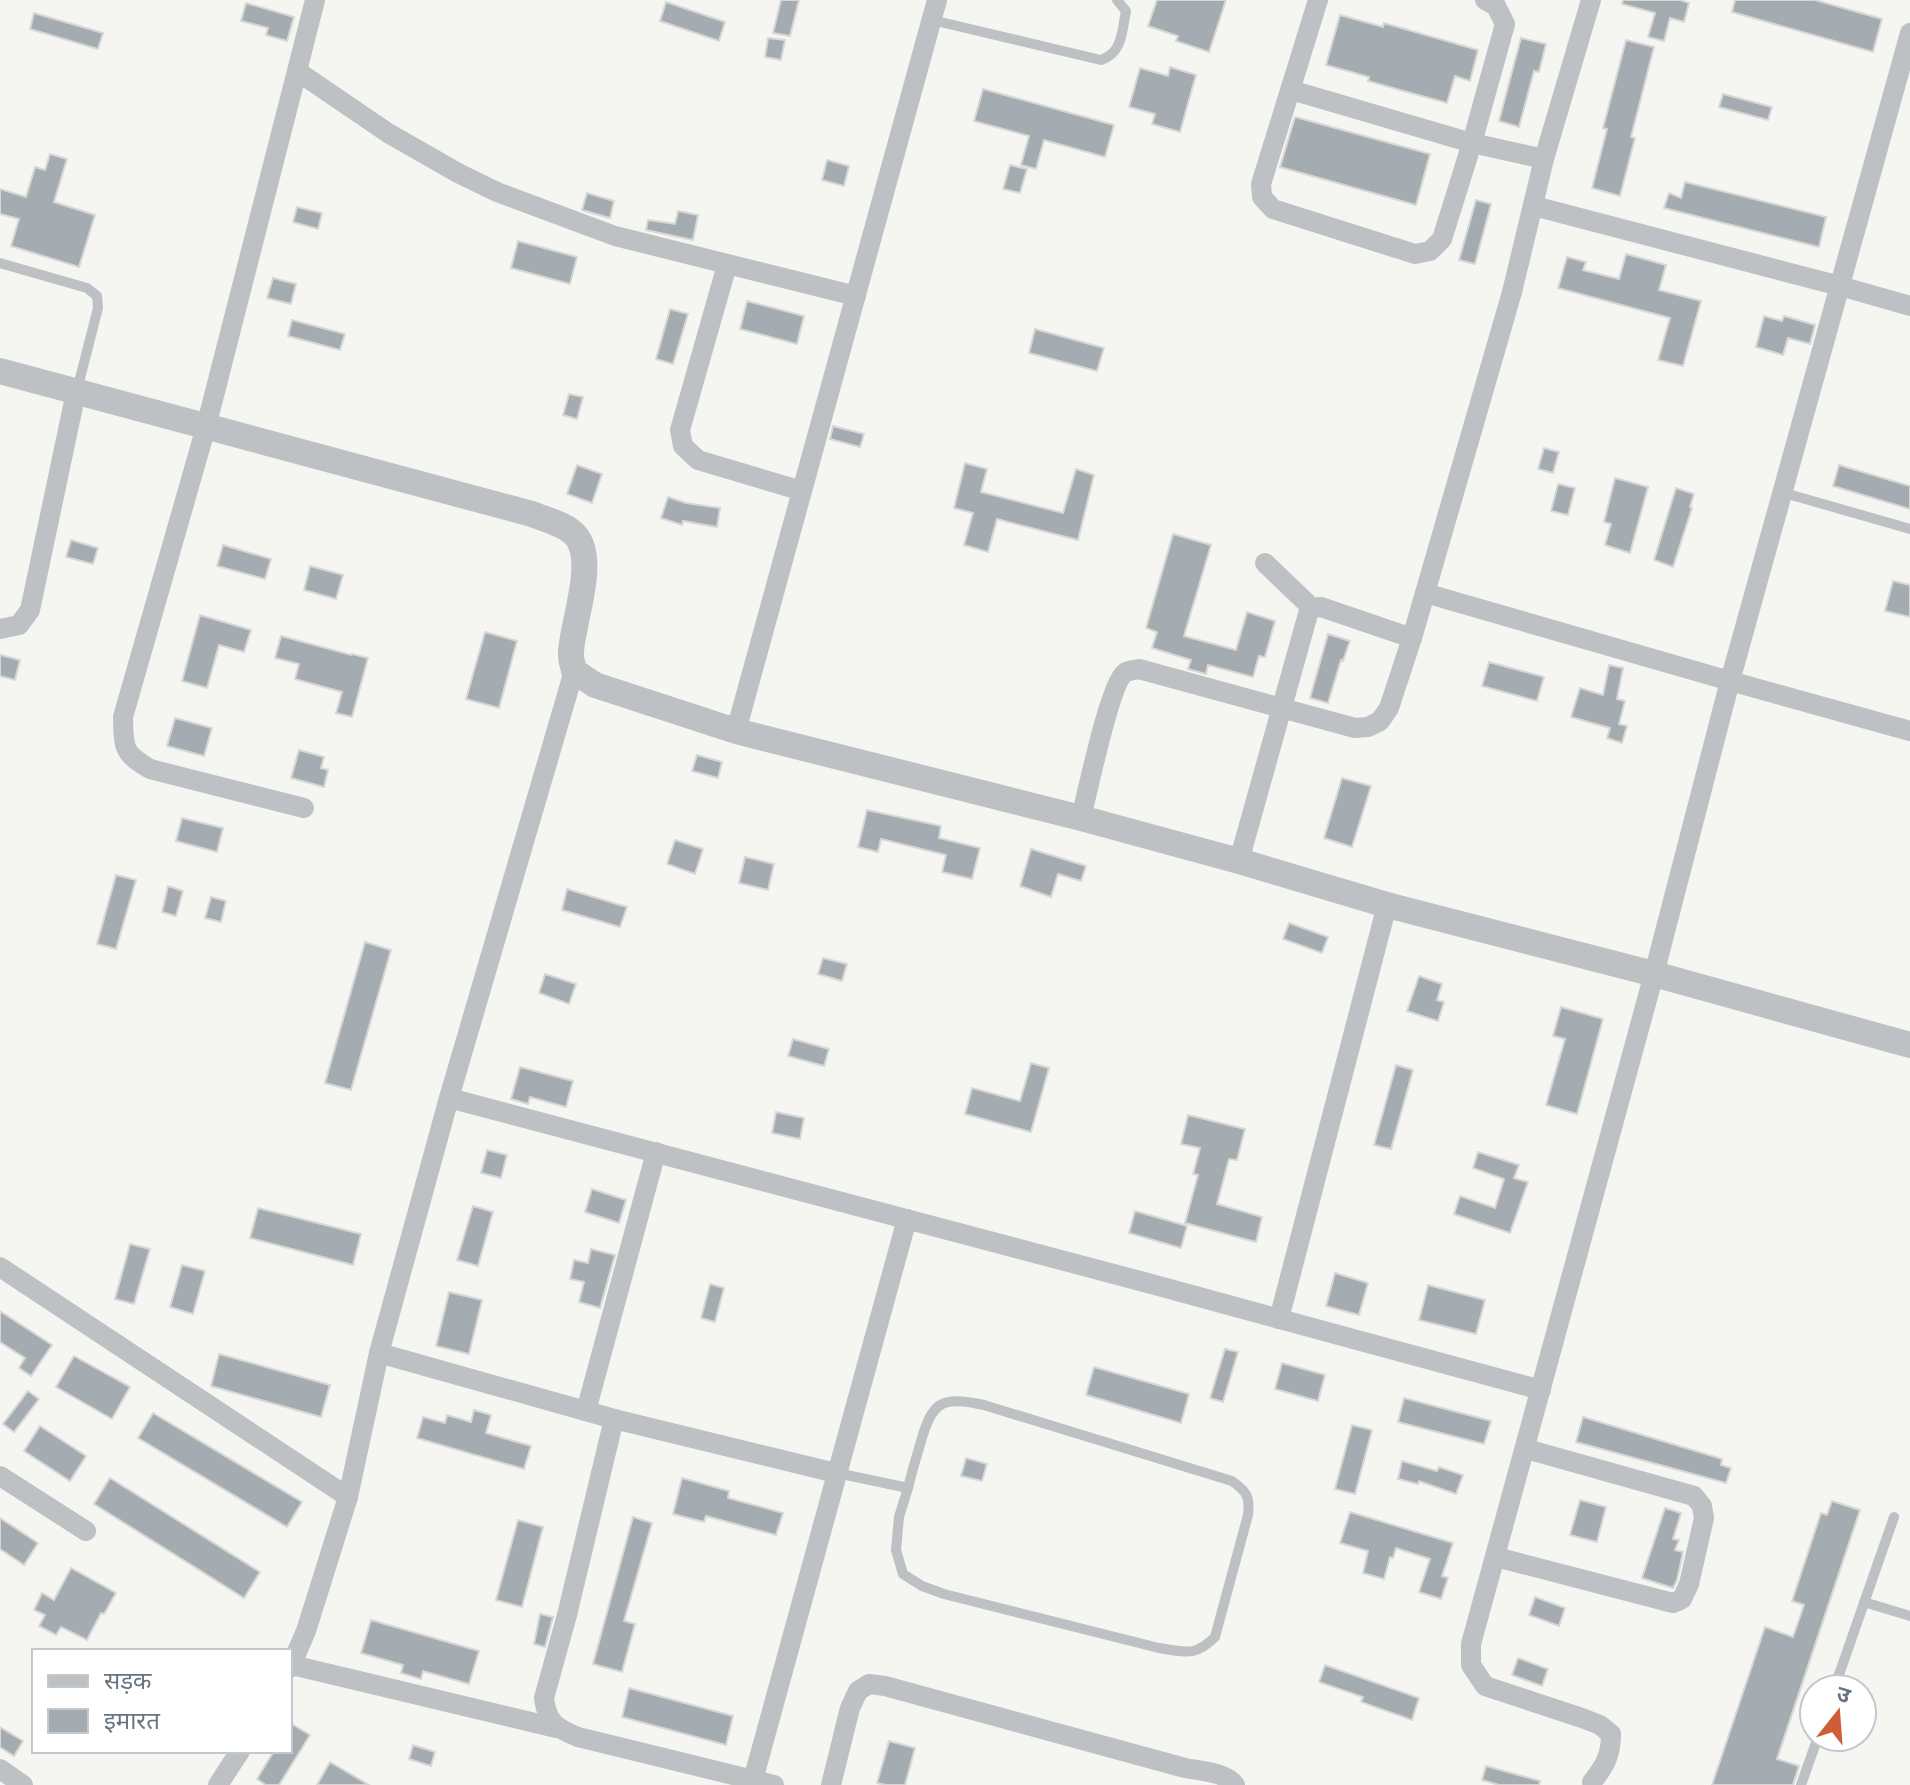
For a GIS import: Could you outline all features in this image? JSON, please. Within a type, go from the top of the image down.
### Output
[{"type":"street","points":[[304,808],[150,769],[131,757],[123,742],[123,717],[206,427],[315,0]]},
{"type":"street","points":[[1318,0],[1261,184],[1262,197],[1273,209],[1415,254],[1430,251],[1442,239],[1505,24],[1496,6],[1485,0]]},
{"type":"street","points":[[1081,818],[1111,700],[1126,672],[1139,669],[1355,728],[1368,727],[1380,721],[1389,708],[1507,307],[1544,159],[1591,0]]},
{"type":"street","points":[[736,731],[934,10]]},
{"type":"street","points":[[1592,1782],[1603,1769],[1611,1750],[1611,1734],[1600,1725],[1582,1718],[1485,1686],[1471,1665],[1471,1644],[1654,974],[1781,492],[1910,33]]},
{"type":"street","points":[[297,71],[388,133],[497,192],[615,236],[856,296]]},
{"type":"street","points":[[1291,90],[1472,143],[1544,159]]},
{"type":"street","points":[[1534,206],[1910,306]]},
{"type":"street","points":[[727,265],[680,430],[683,446],[698,460],[802,491]]},
{"type":"street","points":[[0,371],[532,514],[563,526],[577,537],[584,553],[582,592],[570,654],[574,671],[449,1098],[379,1353],[348,1497],[306,1631],[292,1664]]},
{"type":"street","points":[[0,629],[19,625],[30,610],[76,392]]},
{"type":"street","points":[[1265,563],[1312,608]]},
{"type":"street","points":[[1425,593],[1910,731]]},
{"type":"street","points":[[1239,861],[1312,608],[1321,607],[1412,638]]},
{"type":"street","points":[[574,671],[595,685],[736,731],[1081,818],[1387,905],[1910,1045]]},
{"type":"street","points":[[1279,1319],[1387,905]]},
{"type":"street","points":[[449,1098],[1541,1390]]},
{"type":"street","points":[[586,1411],[656,1152]]},
{"type":"street","points":[[753,1780],[907,1219]]},
{"type":"street","points":[[0,1267],[348,1497]]},
{"type":"street","points":[[379,1353],[614,1419],[836,1473]]},
{"type":"street","points":[[556,1728],[546,1712],[544,1698],[614,1419]]},
{"type":"street","points":[[1496,1557],[1673,1603],[1682,1599],[1689,1584],[1704,1518],[1702,1506],[1694,1496],[1526,1449]]},
{"type":"street","points":[[0,1476],[86,1531]]},
{"type":"street","points":[[292,1666],[556,1728],[578,1737],[774,1785]]},
{"type":"street","points":[[831,1785],[850,1708],[858,1691],[869,1684],[885,1686],[1183,1776],[1231,1779],[1235,1785]]},
{"type":"street","points":[[218,1785],[239,1753]]},
{"type":"street","points":[[0,1769],[23,1785]]},
{"type":"lane","points":[[934,10],[1101,60],[1111,57],[1118,47],[1126,11],[1117,0]]},
{"type":"lane","points":[[0,263],[87,288],[97,296],[98,308],[76,392]]},
{"type":"lane","points":[[1781,492],[1910,529]]},
{"type":"lane","points":[[949,1402],[966,1402],[1232,1481],[1244,1490],[1250,1501],[1215,1637],[1204,1649],[1191,1652],[1159,1648],[922,1586],[903,1574],[896,1550],[899,1517],[908,1488],[928,1417],[936,1408],[949,1402]]},
{"type":"lane","points":[[836,1473],[908,1488]]},
{"type":"lane","points":[[1840,1673],[1894,1517]]},
{"type":"lane","points":[[1864,1602],[1910,1616]]},
{"type":"lane","points":[[1801,1785],[1812,1753]]},
{"type":"building","points":[[781,0],[799,0],[790,36],[773,33]]},
{"type":"building","points":[[1157,0],[1226,0],[1209,52],[1176,41],[1178,36],[1148,26]]},
{"type":"building","points":[[1623,0],[1680,0],[1689,3],[1684,22],[1670,18],[1664,41],[1648,37],[1655,13],[1622,4]]},
{"type":"building","points":[[1735,0],[1815,0],[1882,19],[1873,52],[1732,12]]},
{"type":"building","points":[[666,2],[725,22],[719,41],[660,21]]},
{"type":"building","points":[[246,3],[294,17],[287,41],[266,35],[268,28],[241,21]]},
{"type":"building","points":[[34,13],[103,33],[98,49],[30,29]]},
{"type":"building","points":[[1340,15],[1383,27],[1384,23],[1478,50],[1470,81],[1455,76],[1447,103],[1368,81],[1369,77],[1326,65]]},
{"type":"building","points":[[768,38],[785,40],[781,60],[765,57]]},
{"type":"building","points":[[1521,38],[1546,44],[1539,72],[1534,71],[1519,127],[1499,121]]},
{"type":"building","points":[[1626,40],[1654,47],[1631,137],[1635,138],[1620,196],[1592,188],[1607,129],[1603,128]]},
{"type":"building","points":[[1170,67],[1196,75],[1180,132],[1152,124],[1155,114],[1129,107],[1140,68],[1168,76]]},
{"type":"building","points":[[983,89],[1114,125],[1105,157],[1044,140],[1036,169],[1021,165],[1029,136],[974,121]]},
{"type":"building","points":[[1723,94],[1772,107],[1768,120],[1719,107]]},
{"type":"building","points":[[1295,117],[1430,154],[1416,205],[1280,167]]},
{"type":"building","points":[[50,154],[67,159],[54,202],[95,215],[79,267],[11,246],[19,219],[0,214],[0,189],[26,197],[35,167],[45,170]]},
{"type":"building","points":[[827,160],[849,166],[844,186],[822,180]]},
{"type":"building","points":[[1010,165],[1027,169],[1020,193],[1003,189]]},
{"type":"building","points":[[1685,182],[1826,217],[1819,247],[1664,208],[1669,193],[1681,198]]},
{"type":"building","points":[[587,193],[614,201],[610,218],[582,210]]},
{"type":"building","points":[[1476,200],[1491,204],[1475,264],[1459,260]]},
{"type":"building","points":[[297,207],[322,213],[318,229],[293,222]]},
{"type":"building","points":[[678,211],[698,215],[693,240],[646,230],[648,220],[675,224]]},
{"type":"building","points":[[518,241],[577,257],[570,284],[511,268]]},
{"type":"building","points":[[1626,254],[1666,265],[1659,290],[1701,301],[1683,366],[1658,360],[1670,318],[1558,288],[1567,257],[1586,262],[1583,270],[1619,279]]},
{"type":"building","points":[[273,278],[296,284],[291,304],[267,298]]},
{"type":"building","points":[[747,301],[804,316],[797,344],[740,329]]},
{"type":"building","points":[[670,309],[688,314],[673,364],[656,359]]},
{"type":"building","points":[[1764,316],[1782,321],[1784,316],[1815,325],[1810,344],[1788,338],[1783,355],[1756,347]]},
{"type":"building","points":[[292,320],[345,334],[340,350],[288,336]]},
{"type":"building","points":[[1035,329],[1104,348],[1097,371],[1029,353]]},
{"type":"building","points":[[569,394],[583,397],[577,419],[563,415]]},
{"type":"building","points":[[833,426],[864,434],[860,447],[830,439]]},
{"type":"building","points":[[1544,448],[1559,452],[1553,473],[1538,469]]},
{"type":"building","points":[[965,463],[987,469],[981,492],[1063,513],[1076,469],[1094,475],[1078,540],[997,519],[988,552],[964,545],[973,513],[954,508]]},
{"type":"building","points":[[577,465],[602,474],[592,503],[567,494]]},
{"type":"building","points":[[1839,465],[1910,486],[1910,509],[1833,486]]},
{"type":"building","points":[[1615,478],[1648,487],[1630,553],[1605,545],[1611,524],[1604,522]]},
{"type":"building","points":[[1558,484],[1575,488],[1568,515],[1551,511]]},
{"type":"building","points":[[1676,488],[1694,494],[1673,567],[1654,560]]},
{"type":"building","points":[[668,497],[720,508],[717,527],[683,521],[682,525],[661,518]]},
{"type":"building","points":[[1173,534],[1211,545],[1184,636],[1236,650],[1247,612],[1275,621],[1265,657],[1259,656],[1253,677],[1208,665],[1206,674],[1188,669],[1191,660],[1152,648],[1157,632],[1146,628]]},
{"type":"building","points":[[71,540],[98,548],[93,564],[66,557]]},
{"type":"building","points":[[223,545],[271,559],[265,579],[217,566]]},
{"type":"building","points":[[310,566],[343,575],[336,599],[304,590]]},
{"type":"building","points":[[1893,581],[1910,585],[1910,617],[1885,611]]},
{"type":"building","points":[[200,615],[251,630],[244,652],[219,645],[207,688],[182,681]]},
{"type":"building","points":[[485,632],[517,641],[499,708],[466,699]]},
{"type":"building","points":[[1328,634],[1350,641],[1328,703],[1310,698]]},
{"type":"building","points":[[281,636],[368,658],[352,717],[336,713],[342,692],[295,679],[299,664],[275,658]]},
{"type":"building","points":[[0,655],[20,660],[15,680],[0,676]]},
{"type":"building","points":[[1489,662],[1544,677],[1537,701],[1482,686]]},
{"type":"building","points":[[1609,665],[1623,668],[1617,699],[1625,701],[1619,724],[1627,726],[1622,743],[1607,738],[1610,728],[1571,717],[1580,688],[1603,695]]},
{"type":"building","points":[[175,718],[212,728],[204,756],[167,746]]},
{"type":"building","points":[[299,750],[324,757],[321,768],[328,770],[324,787],[291,778]]},
{"type":"building","points":[[697,755],[722,762],[718,778],[692,771]]},
{"type":"building","points":[[1342,778],[1371,786],[1352,847],[1324,838]]},
{"type":"building","points":[[867,810],[941,826],[939,838],[980,848],[972,879],[942,872],[946,855],[881,839],[878,852],[858,847]]},
{"type":"building","points":[[182,818],[223,828],[217,852],[176,841]]},
{"type":"building","points":[[675,840],[703,849],[695,874],[667,864]]},
{"type":"building","points":[[1031,849],[1086,866],[1081,881],[1058,874],[1051,897],[1020,886]]},
{"type":"building","points":[[745,857],[774,864],[768,890],[739,883]]},
{"type":"building","points":[[116,875],[136,880],[116,949],[97,944]]},
{"type":"building","points":[[168,886],[183,891],[176,916],[162,912]]},
{"type":"building","points":[[567,889],[627,907],[620,927],[562,910]]},
{"type":"building","points":[[211,897],[226,901],[221,922],[205,918]]},
{"type":"building","points":[[1289,923],[1328,937],[1322,953],[1283,939]]},
{"type":"building","points":[[365,942],[391,950],[351,1090],[325,1083]]},
{"type":"building","points":[[823,958],[847,964],[842,981],[818,974]]},
{"type":"building","points":[[545,974],[576,984],[569,1004],[539,993]]},
{"type":"building","points":[[1419,976],[1442,984],[1437,1000],[1444,1002],[1438,1021],[1407,1011]]},
{"type":"building","points":[[1561,1007],[1603,1019],[1577,1114],[1546,1105],[1565,1039],[1553,1036]]},
{"type":"building","points":[[793,1039],[829,1049],[824,1066],[788,1056]]},
{"type":"building","points":[[1031,1063],[1049,1068],[1031,1132],[965,1114],[972,1088],[1020,1101]]},
{"type":"building","points":[[1396,1065],[1413,1070],[1391,1149],[1374,1145]]},
{"type":"building","points":[[520,1067],[573,1081],[566,1107],[530,1097],[528,1104],[511,1099]]},
{"type":"building","points":[[776,1112],[804,1118],[800,1139],[772,1133]]},
{"type":"building","points":[[1188,1115],[1245,1129],[1237,1160],[1229,1159],[1217,1204],[1262,1217],[1256,1242],[1185,1223],[1198,1175],[1193,1174],[1200,1148],[1181,1144]]},
{"type":"building","points":[[487,1150],[507,1155],[501,1178],[481,1173]]},
{"type":"building","points":[[1478,1152],[1519,1165],[1514,1178],[1528,1182],[1510,1233],[1454,1214],[1460,1196],[1495,1208],[1504,1179],[1473,1168]]},
{"type":"building","points":[[592,1189],[626,1200],[619,1223],[585,1212]]},
{"type":"building","points":[[473,1206],[493,1212],[478,1266],[457,1260]]},
{"type":"building","points":[[258,1208],[361,1234],[353,1265],[250,1238]]},
{"type":"building","points":[[1135,1211],[1187,1226],[1181,1248],[1129,1233]]},
{"type":"building","points":[[130,1244],[150,1249],[134,1304],[115,1299]]},
{"type":"building","points":[[591,1249],[615,1255],[600,1308],[579,1302],[584,1282],[570,1279],[574,1260],[588,1263]]},
{"type":"building","points":[[182,1265],[205,1271],[193,1314],[170,1307]]},
{"type":"building","points":[[1335,1273],[1368,1283],[1359,1315],[1326,1306]]},
{"type":"building","points":[[710,1284],[724,1288],[715,1322],[701,1318]]},
{"type":"building","points":[[1428,1285],[1485,1300],[1476,1334],[1419,1320]]},
{"type":"building","points":[[449,1292],[482,1300],[469,1354],[436,1346]]},
{"type":"building","points":[[0,1311],[52,1345],[31,1376],[19,1368],[25,1358],[0,1342]]},
{"type":"building","points":[[1225,1349],[1238,1352],[1223,1402],[1210,1398]]},
{"type":"building","points":[[219,1354],[330,1385],[321,1417],[211,1386]]},
{"type":"building","points":[[74,1356],[130,1387],[112,1419],[56,1387]]},
{"type":"building","points":[[1282,1363],[1325,1375],[1318,1401],[1275,1389]]},
{"type":"building","points":[[1094,1367],[1189,1394],[1181,1423],[1086,1395]]},
{"type":"building","points":[[28,1391],[39,1399],[14,1432],[3,1424]]},
{"type":"building","points":[[1404,1398],[1491,1421],[1484,1444],[1398,1422]]},
{"type":"building","points":[[474,1410],[491,1415],[486,1433],[531,1446],[524,1469],[417,1438],[423,1417],[445,1423],[447,1415],[471,1422]]},
{"type":"building","points":[[153,1413],[302,1502],[287,1527],[138,1438]]},
{"type":"building","points":[[1583,1417],[1722,1459],[1721,1465],[1731,1468],[1726,1483],[1576,1442]]},
{"type":"building","points":[[1352,1425],[1372,1430],[1355,1494],[1335,1489]]},
{"type":"building","points":[[40,1426],[86,1456],[70,1481],[24,1451]]},
{"type":"building","points":[[966,1458],[987,1464],[982,1481],[961,1476]]},
{"type":"building","points":[[1402,1461],[1437,1471],[1439,1467],[1463,1475],[1456,1494],[1419,1481],[1418,1484],[1398,1479]]},
{"type":"building","points":[[110,1478],[260,1572],[244,1598],[94,1504]]},
{"type":"building","points":[[682,1478],[729,1491],[728,1498],[783,1513],[776,1535],[706,1516],[704,1522],[673,1514]]},
{"type":"building","points":[[1580,1500],[1606,1507],[1597,1542],[1570,1535]]},
{"type":"building","points":[[1832,1501],[1860,1510],[1806,1673],[1798,1673],[1798,1696],[1777,1759],[1799,1766],[1793,1785],[1712,1785],[1765,1627],[1793,1637],[1804,1605],[1792,1601],[1821,1513],[1827,1515]]},
{"type":"building","points":[[1665,1508],[1681,1513],[1673,1539],[1679,1540],[1675,1550],[1683,1552],[1673,1588],[1642,1578]]},
{"type":"building","points":[[1350,1512],[1453,1543],[1442,1576],[1448,1578],[1441,1599],[1419,1592],[1430,1559],[1396,1548],[1384,1579],[1363,1573],[1368,1551],[1340,1543]]},
{"type":"building","points":[[633,1517],[652,1523],[624,1621],[635,1624],[622,1672],[593,1664]]},
{"type":"building","points":[[0,1518],[38,1543],[24,1565],[0,1549]]},
{"type":"building","points":[[518,1520],[543,1527],[522,1607],[496,1600]]},
{"type":"building","points":[[71,1568],[116,1593],[87,1640],[61,1627],[56,1635],[39,1626],[45,1615],[34,1610],[42,1593],[54,1600]]},
{"type":"building","points":[[1535,1597],[1565,1608],[1559,1626],[1529,1615]]},
{"type":"building","points":[[540,1614],[553,1617],[545,1647],[534,1644]]},
{"type":"building","points":[[371,1620],[479,1651],[469,1684],[423,1671],[421,1679],[401,1673],[403,1665],[361,1653]]},
{"type":"building","points":[[1518,1658],[1548,1669],[1542,1686],[1512,1675]]},
{"type":"building","points":[[1325,1665],[1419,1698],[1412,1720],[1361,1702],[1363,1697],[1319,1682]]},
{"type":"building","points":[[629,1688],[733,1716],[726,1745],[622,1717]]},
{"type":"building","points":[[292,1724],[310,1735],[279,1785],[266,1785],[257,1779],[273,1753],[292,1753]]},
{"type":"building","points":[[0,1727],[23,1741],[14,1756],[0,1747]]},
{"type":"building","points":[[889,1741],[915,1748],[905,1785],[877,1783]]},
{"type":"building","points":[[413,1745],[435,1752],[431,1766],[409,1759]]},
{"type":"building","points":[[330,1762],[369,1785],[317,1785]]},
{"type":"building","points":[[1486,1766],[1540,1781],[1539,1785],[1499,1785],[1482,1780]]}]
